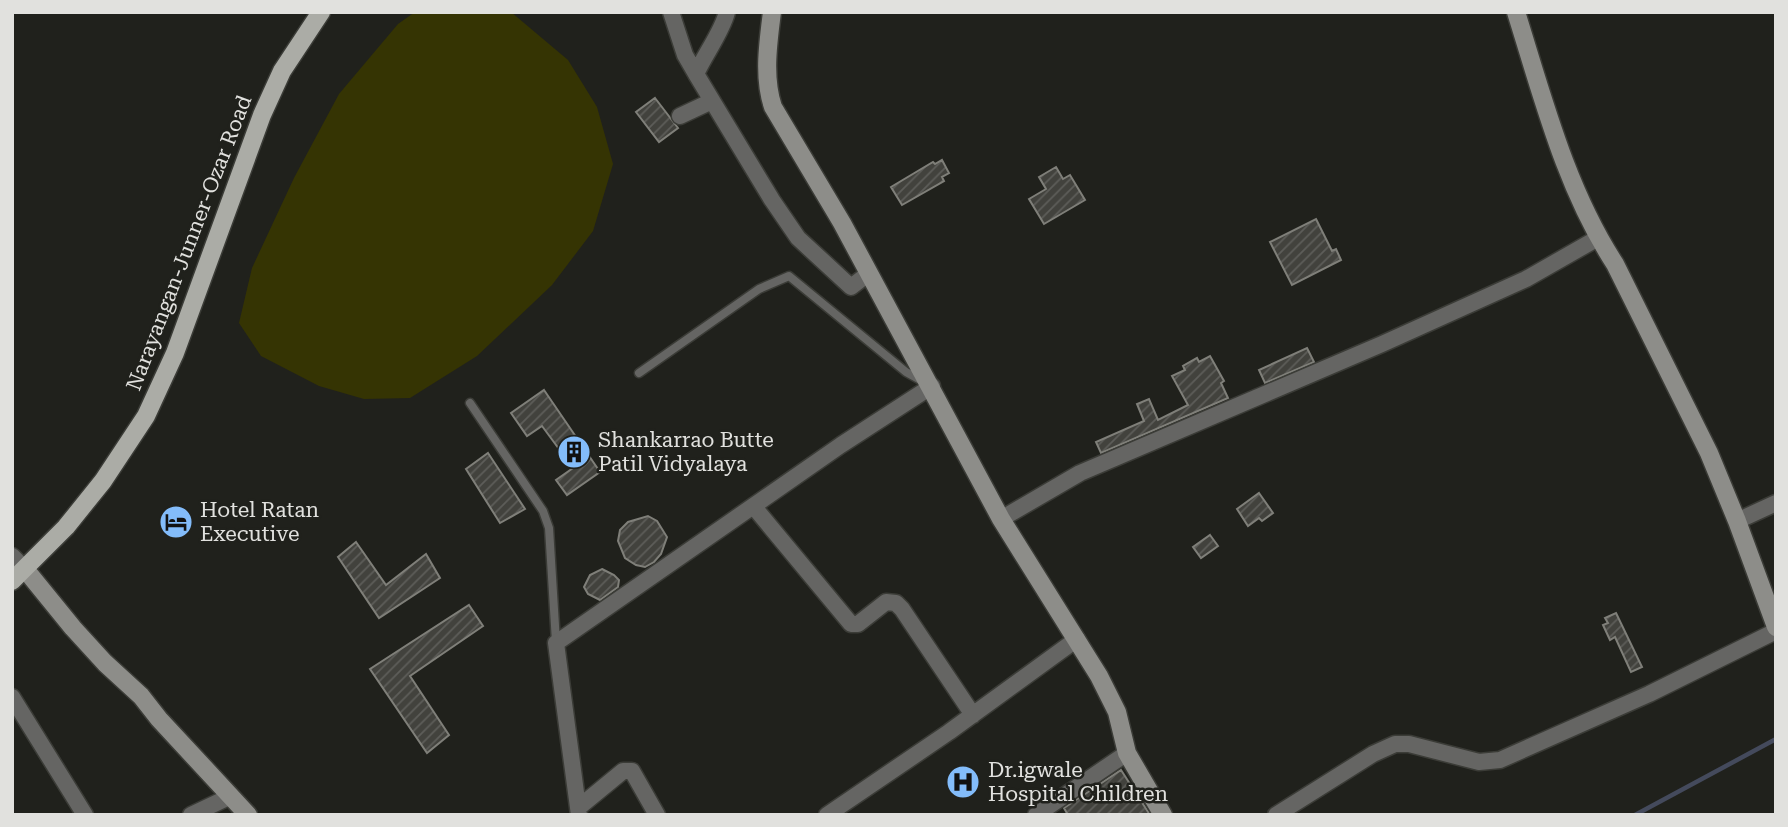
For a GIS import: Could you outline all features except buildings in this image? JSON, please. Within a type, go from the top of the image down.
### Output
[{"type":"main road","name":"Narayangan-Junner-Ozar Road","points":[[16,569],[66,527],[103,481],[146,416],[175,353],[261,115],[282,71],[321,12]]},
{"type":"street","points":[[671,12],[685,55],[772,201],[798,237],[851,287],[869,273]]},
{"type":"street","points":[[696,74],[710,44],[723,26],[727,12]]},
{"type":"street","points":[[772,12],[768,41],[768,89],[773,107],[842,223],[932,386],[1001,519],[1077,639],[1117,712],[1127,753],[1163,815]]},
{"type":"street","points":[[1276,815],[1373,754],[1395,744],[1409,744],[1479,762],[1500,760],[1648,694],[1776,629],[1709,453],[1579,197],[1549,116],[1516,12]]},
{"type":"street","points":[[680,116],[712,101]]},
{"type":"street","points":[[1001,519],[1080,473],[1382,345],[1525,279],[1598,238]]},
{"type":"street","points":[[579,811],[556,643],[932,386]]},
{"type":"street","points":[[1737,521],[1776,503]]},
{"type":"street","points":[[754,507],[851,624],[858,624],[886,602],[896,603],[973,715]]},
{"type":"street","points":[[16,569],[105,663],[141,696],[248,815]]},
{"type":"street","points":[[827,815],[973,715],[1077,639]]},
{"type":"street","points":[[12,697],[85,815]]},
{"type":"street","points":[[1036,815],[1127,753]]},
{"type":"street","points":[[579,811],[624,771],[632,771],[657,815]]},
{"type":"street","points":[[191,815],[231,796]]},
{"type":"lane","points":[[639,373],[758,289],[789,276],[906,372],[932,386]]},
{"type":"lane","points":[[470,403],[543,511],[549,528],[556,643]]},
{"type":"shaded area","points":[[415,12],[511,12],[568,60],[597,107],[613,164],[593,231],[552,285],[477,356],[410,398],[364,399],[319,386],[261,356],[239,323],[252,268],[294,178],[339,94],[398,24]]},
{"type":"waterway","points":[[1635,815],[1776,739]]},
{"type":"place","name":"Shankarrao Butte Patil Vidyalaya","points":[[574,452]]},
{"type":"place","name":"Hotel Ratan Executive","points":[[176,522]]},
{"type":"place","name":"Dr.igwale Hospital Children","points":[[963,782]]}]
